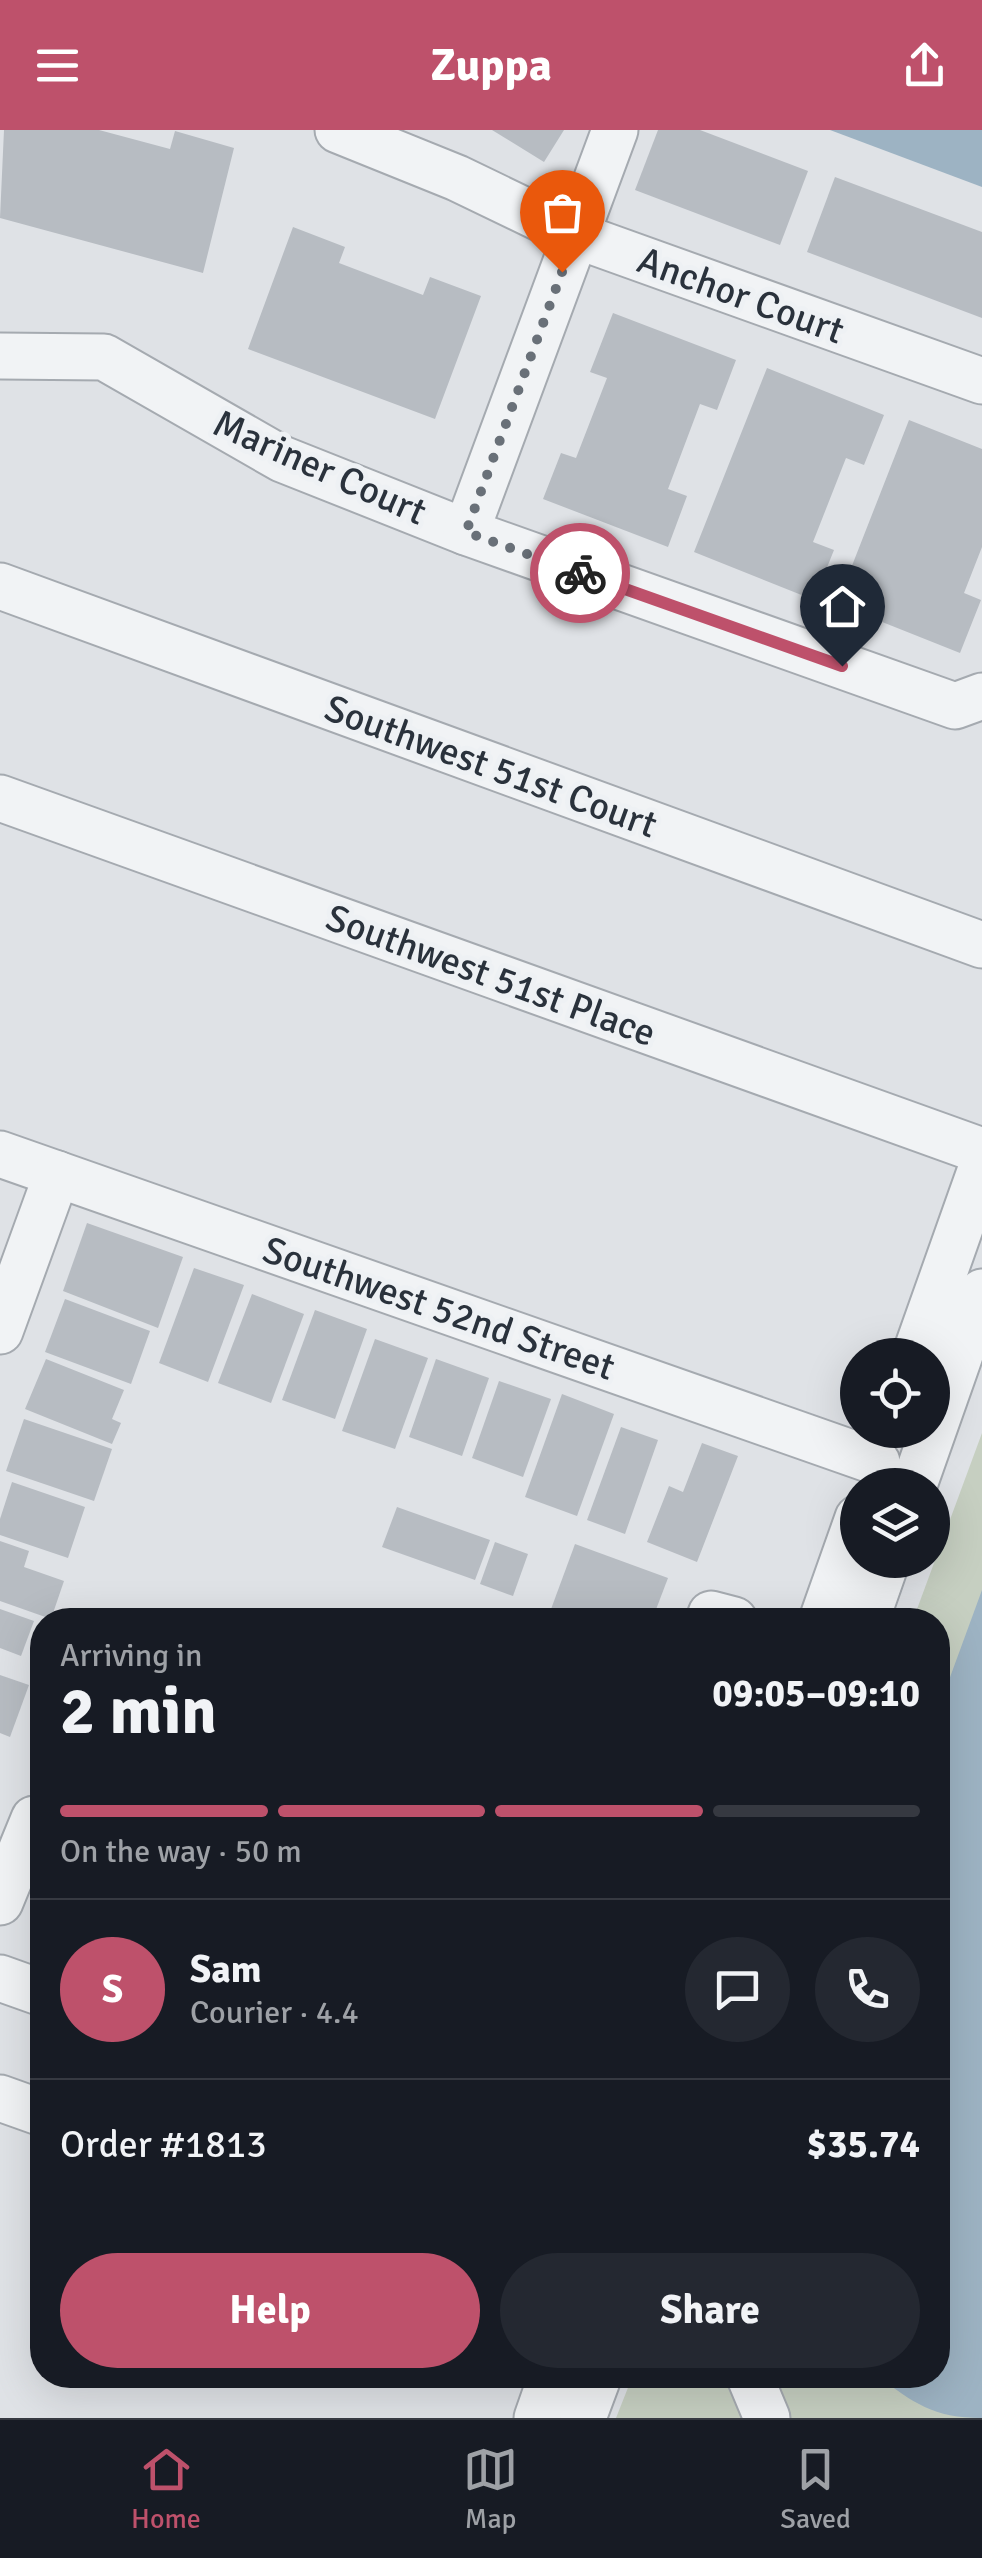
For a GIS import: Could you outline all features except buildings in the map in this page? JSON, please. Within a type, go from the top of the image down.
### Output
[{"type":"street","name":"Anchor Court","points":[[338,130],[457,178],[575,236],[982,381]]},
{"type":"street","points":[[466,532],[616,130]]},
{"type":"street","name":"Mariner Court","points":[[0,356],[104,357],[282,459],[466,532],[955,706],[982,696]]},
{"type":"street","name":"Southwest 51st Court","points":[[0,586],[982,946]]},
{"type":"street","name":"Southwest 51st Place","points":[[0,798],[982,1151]]},
{"type":"street","name":"Southwest 52nd Street","points":[[0,1154],[887,1465]]},
{"type":"street","points":[[921,1338],[982,1166]]},
{"type":"street","points":[[0,1331],[57,1174]]},
{"type":"street","points":[[887,1465],[982,1292]]},
{"type":"street","points":[[826,1608],[840,1569]]},
{"type":"street","points":[[870,1608],[881,1578]]},
{"type":"street","points":[[0,1902],[30,1828]]},
{"type":"street","points":[[0,1978],[30,1989]]},
{"type":"street","points":[[0,2098],[30,2109]]},
{"type":"street","points":[[538,2418],[548,2388]]},
{"type":"street","points":[[583,2418],[594,2388]]},
{"type":"street","points":[[754,2388],[767,2418]]},
{"type":"green space","points":[[982,1433],[982,2418],[616,2418],[628,2388],[950,2388],[950,1608],[917,1608],[928,1578],[950,1578],[950,1520]]},
{"type":"water","points":[[830,130],[982,130],[982,187]]},
{"type":"water","points":[[982,1590],[982,2418],[937,2412],[894,2388],[950,2388],[950,1677]]},
{"type":"way so far","points":[[562,272],[466,532],[580,573]]},
{"type":"route","points":[[580,573],[842,666]]}]
